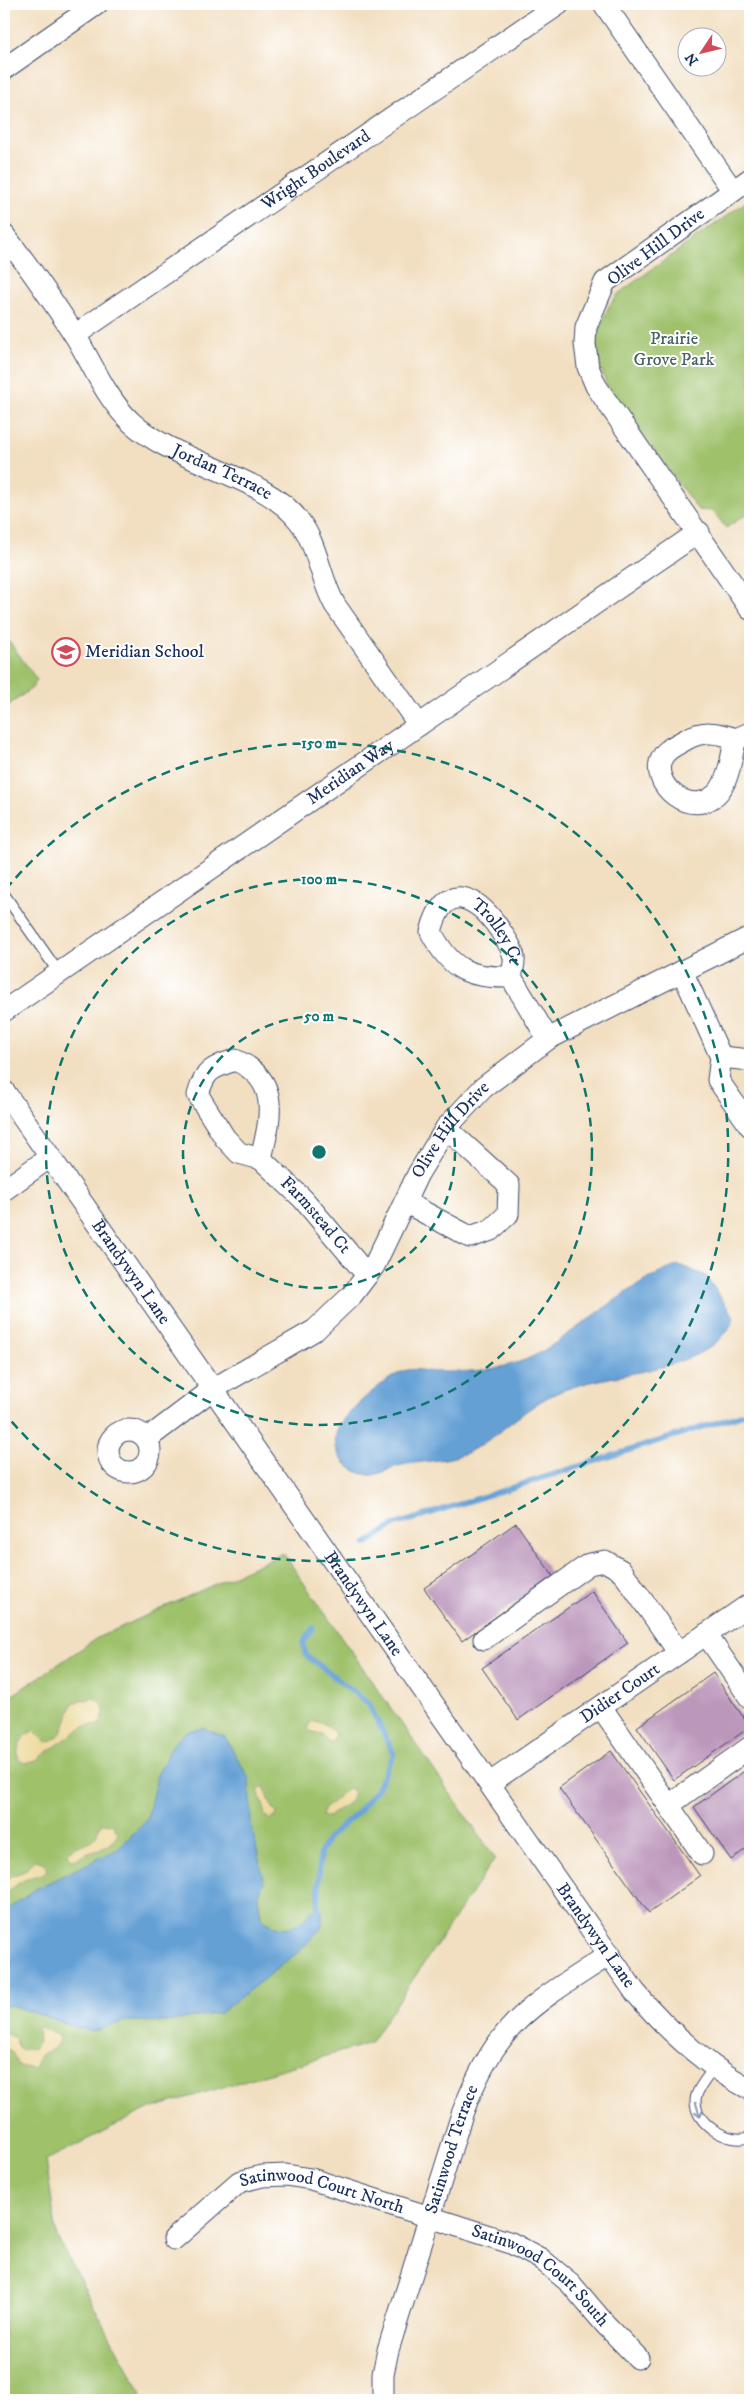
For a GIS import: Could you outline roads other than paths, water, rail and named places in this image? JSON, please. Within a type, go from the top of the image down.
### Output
[{"type":"street","points":[[4,69],[97,4]]},
{"type":"street","name":"Wright Boulevard","points":[[75,335],[559,4]]},
{"type":"street","points":[[604,4],[733,191]]},
{"type":"street","name":"Olive Hill Drive","points":[[750,179],[605,282],[586,327],[588,367],[596,386],[699,532],[750,609]]},
{"type":"street","name":"Jordan Terrace","points":[[4,235],[75,335],[117,406],[131,422],[147,435],[168,447],[268,494],[288,509],[301,523],[313,548],[326,588],[335,606],[419,725]]},
{"type":"street","name":"Meridian Way","points":[[4,1011],[699,532]]},
{"type":"street","name":"Olive Hill Drive","points":[[146,1439],[213,1389],[315,1330],[352,1295],[374,1266],[405,1202],[446,1128],[483,1088],[548,1039],[750,937]]},
{"type":"street","points":[[682,971],[722,1057],[718,1080],[750,1126]]},
{"type":"street","name":"Trolley Ct","points":[[510,977],[548,1039]]},
{"type":"street","points":[[722,1057],[750,1060]]},
{"type":"street","name":"Brandywyn Lane","points":[[4,1091],[635,1992],[656,2016],[689,2048],[714,2067],[750,2089]]},
{"type":"street","points":[[405,1202],[470,1237],[491,1230],[508,1214],[509,1185],[446,1128]]},
{"type":"street","points":[[4,1190],[50,1157]]},
{"type":"street","name":"Farmstead Ct","points":[[261,1159],[303,1199],[367,1275]]},
{"type":"street","points":[[484,1639],[590,1564],[605,1561],[622,1571],[679,1653]]},
{"type":"street","name":"Didier Court","points":[[490,1783],[750,1604]]},
{"type":"street","points":[[706,1634],[750,1698]]},
{"type":"street","points":[[601,1706],[702,1854]]},
{"type":"street","points":[[669,1805],[750,1747]]},
{"type":"street","name":"Satinwood Terrace","points":[[383,2400],[383,2374],[388,2350],[462,2114],[475,2080],[496,2045],[517,2022],[537,2005],[610,1954]]},
{"type":"street","name":"Satinwood Court North","points":[[174,2238],[239,2182],[262,2176],[286,2175],[311,2179],[430,2216]]},
{"type":"street","name":"Satinwood Court South","points":[[430,2216],[511,2242],[541,2260],[570,2283],[605,2324],[638,2358]]},
{"type":"lane","points":[[4,894],[59,973]]},
{"type":"lane","points":[[714,2067],[697,2094],[695,2102],[699,2117],[707,2125],[730,2138],[740,2140],[750,2137]]},
{"type":"water","points":[[679,1265],[706,1276],[734,1317],[725,1334],[702,1352],[661,1367],[589,1382],[561,1391],[538,1403],[474,1449],[457,1456],[402,1465],[369,1475],[351,1469],[339,1455],[335,1439],[342,1421],[372,1392],[391,1378],[407,1370],[458,1372],[499,1367],[525,1360],[551,1346],[608,1305],[650,1278]]},
{"type":"water","points":[[203,1728],[225,1737],[249,1778],[251,1823],[264,1882],[258,1896],[261,1918],[276,1926],[289,1927],[302,1921],[314,1909],[322,1910],[322,1927],[301,1950],[220,2013],[166,2022],[126,2021],[92,2032],[11,2005],[4,2007],[4,1912],[37,1888],[118,1849],[147,1819],[157,1775],[173,1744],[185,1732]]},
{"type":"waterway","points":[[366,1544],[394,1525],[750,1412]]},
{"type":"waterway","points":[[313,1628],[303,1643],[306,1655],[368,1703],[394,1754],[376,1790],[355,1815],[328,1838],[320,1854],[318,1911]]},
{"type":"place","name":"Meridian School","points":[[66,652]]},
{"type":"park label","name":"Prairie Grove Park","points":[[674,349]]}]
